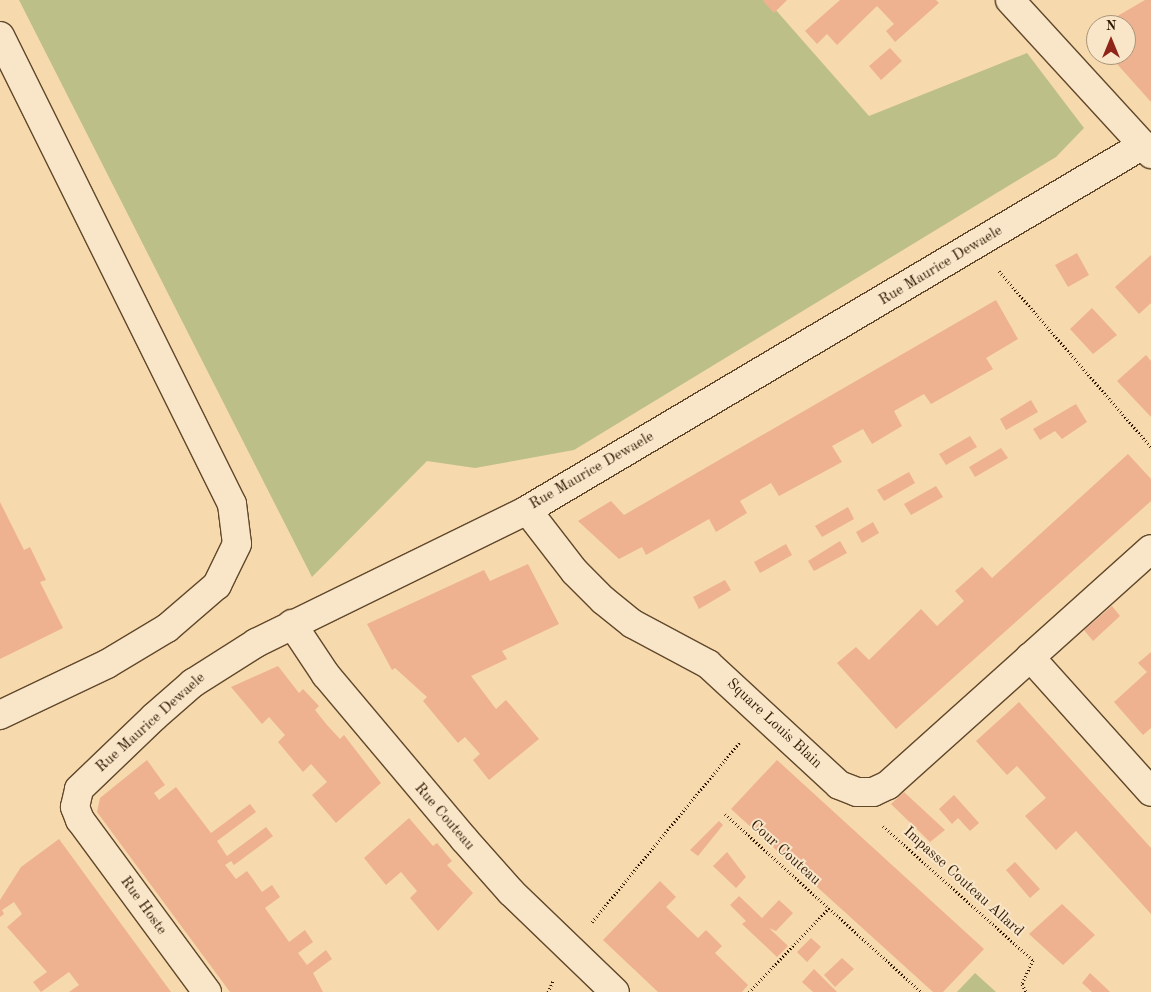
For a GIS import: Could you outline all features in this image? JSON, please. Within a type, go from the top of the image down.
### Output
[{"type":"street","points":[[1010,0],[1147,150]]},
{"type":"street","points":[[0,36],[232,504],[237,544],[217,585],[167,628],[107,664],[0,715]]},
{"type":"street","name":"Rue Maurice Dewaele","points":[[80,820],[75,798],[79,789],[154,717],[218,665],[292,624],[526,510],[976,245],[1147,150]]},
{"type":"street","name":"Square Louis Blain","points":[[526,510],[575,572],[603,600],[633,624],[708,664],[839,785],[857,792]]},
{"type":"street","points":[[857,792],[873,792],[888,785],[1151,549]]},
{"type":"street","name":"Rue Couteau","points":[[292,624],[326,675],[392,758],[511,892],[615,992]]},
{"type":"street","points":[[1030,657],[1149,787]]},
{"type":"street","name":"Rue Hoste","points":[[80,820],[207,992]]},
{"type":"path","points":[[976,245],[1151,446]]},
{"type":"path","points":[[548,992],[572,950],[601,908],[763,714]]},
{"type":"path","name":"Impasse Couteau Allard","points":[[857,792],[881,823],[1033,960],[1022,984],[1026,992]]},
{"type":"path","name":"Cour Couteau","points":[[725,814],[922,992]]},
{"type":"path","points":[[749,992],[830,908]]},
{"type":"green space","points":[[19,0],[767,0],[869,116],[1027,53],[1084,128],[1056,157],[574,450],[475,468],[427,461],[312,577]]},
{"type":"green space","points":[[975,973],[996,992],[957,992]]},
{"type":"building","points":[[764,0],[787,0],[774,13],[763,1]]},
{"type":"building","points":[[840,0],[936,0],[939,3],[895,42],[886,31],[894,24],[877,6],[837,45],[827,34],[817,44],[805,31]]},
{"type":"building","points":[[1145,0],[1151,0],[1151,102],[1118,65],[1136,65],[1136,15],[1119,15]]},
{"type":"building","points":[[890,48],[902,61],[881,80],[869,66]]},
{"type":"building","points":[[1077,253],[1089,275],[1068,287],[1055,265]]},
{"type":"building","points":[[1151,255],[1151,303],[1139,314],[1115,287]]},
{"type":"building","points":[[996,300],[1018,339],[986,358],[993,369],[931,404],[924,394],[894,411],[902,426],[872,444],[863,429],[832,446],[842,462],[779,496],[771,483],[740,501],[747,513],[716,532],[709,519],[646,555],[642,547],[619,559],[578,521],[611,501],[624,515]]},
{"type":"building","points":[[1092,308],[1117,335],[1093,354],[1070,329]]},
{"type":"building","points":[[1146,355],[1151,361],[1151,417],[1117,381]]},
{"type":"building","points":[[1031,400],[1038,412],[1006,430],[1000,419]]},
{"type":"building","points":[[1076,404],[1087,422],[1062,439],[1055,431],[1040,440],[1033,429]]},
{"type":"building","points":[[970,436],[977,447],[946,465],[939,454]]},
{"type":"building","points":[[1001,448],[1008,458],[975,477],[969,467]]},
{"type":"building","points":[[1128,454],[1151,479],[1151,501],[896,729],[837,663],[856,647],[869,660],[921,609],[937,626],[964,601],[955,591],[982,567],[992,578]]},
{"type":"building","points":[[909,472],[915,483],[884,501],[877,490]]},
{"type":"building","points":[[936,486],[943,497],[911,515],[904,504]]},
{"type":"building","points":[[0,502],[24,550],[30,547],[46,580],[40,582],[63,628],[0,659]]},
{"type":"building","points":[[848,507],[854,519],[822,537],[815,526]]},
{"type":"building","points":[[873,522],[879,533],[862,543],[856,532]]},
{"type":"building","points":[[840,541],[847,553],[814,571],[808,561]]},
{"type":"building","points":[[786,544],[792,555],[760,573],[754,562]]},
{"type":"building","points":[[528,564],[559,624],[502,651],[507,659],[471,676],[496,709],[506,700],[539,739],[489,780],[473,760],[480,754],[465,737],[458,743],[423,701],[427,697],[395,668],[392,670],[367,624],[484,570],[490,581]]},
{"type":"building","points":[[725,580],[731,590],[699,609],[693,597]]},
{"type":"building","points":[[1112,606],[1120,616],[1093,641],[1084,630]]},
{"type":"building","points":[[1151,652],[1151,728],[1143,735],[1114,702],[1147,672],[1138,663]]},
{"type":"building","points":[[278,666],[299,693],[303,689],[319,706],[315,710],[327,725],[340,739],[344,735],[381,783],[336,823],[312,795],[327,782],[311,764],[303,772],[278,742],[285,735],[269,717],[262,724],[231,687]]},
{"type":"building","points":[[1019,702],[1151,848],[1151,914],[1076,831],[1056,850],[1025,816],[1046,798],[1017,766],[1007,775],[976,741]]},
{"type":"building","points":[[147,760],[165,785],[154,793],[159,800],[176,787],[211,833],[250,804],[256,812],[217,841],[227,856],[266,827],[273,836],[234,865],[231,861],[225,865],[236,879],[247,871],[262,892],[272,885],[280,897],[265,908],[289,942],[305,930],[313,942],[298,953],[307,965],[326,950],[332,959],[313,973],[323,992],[230,992],[97,812],[100,798]]},
{"type":"building","points":[[777,760],[984,949],[943,992],[933,992],[731,809]]},
{"type":"building","points":[[904,792],[945,830],[930,842],[891,804]]},
{"type":"building","points":[[954,795],[979,823],[970,831],[958,818],[952,824],[939,809]]},
{"type":"building","points":[[409,818],[433,846],[437,843],[452,861],[447,865],[473,893],[438,931],[410,898],[417,891],[401,872],[386,885],[364,858]]},
{"type":"building","points":[[719,821],[723,825],[698,856],[690,850]]},
{"type":"building","points":[[59,839],[171,992],[69,992],[79,985],[69,972],[41,992],[33,982],[47,972],[7,927],[22,914],[14,902],[2,910],[4,914],[0,917],[0,900],[21,867]]},
{"type":"building","points":[[727,852],[746,877],[736,888],[713,866]]},
{"type":"building","points":[[1015,862],[1040,889],[1030,898],[1006,870]]},
{"type":"building","points":[[660,881],[676,897],[666,907],[698,938],[706,930],[722,946],[715,953],[748,985],[742,992],[658,992],[603,940]]},
{"type":"building","points":[[739,896],[762,918],[779,900],[793,913],[776,931],[769,928],[788,946],[777,957],[742,924],[746,921],[730,905]]},
{"type":"building","points":[[1062,904],[1095,935],[1063,965],[1029,934]]},
{"type":"building","points":[[811,938],[821,947],[807,962],[797,952]]},
{"type":"building","points":[[842,958],[854,969],[835,987],[824,975]]},
{"type":"building","points":[[814,969],[837,992],[813,992],[802,982]]},
{"type":"building","points":[[1090,973],[1110,992],[1092,992],[1082,983]]}]
